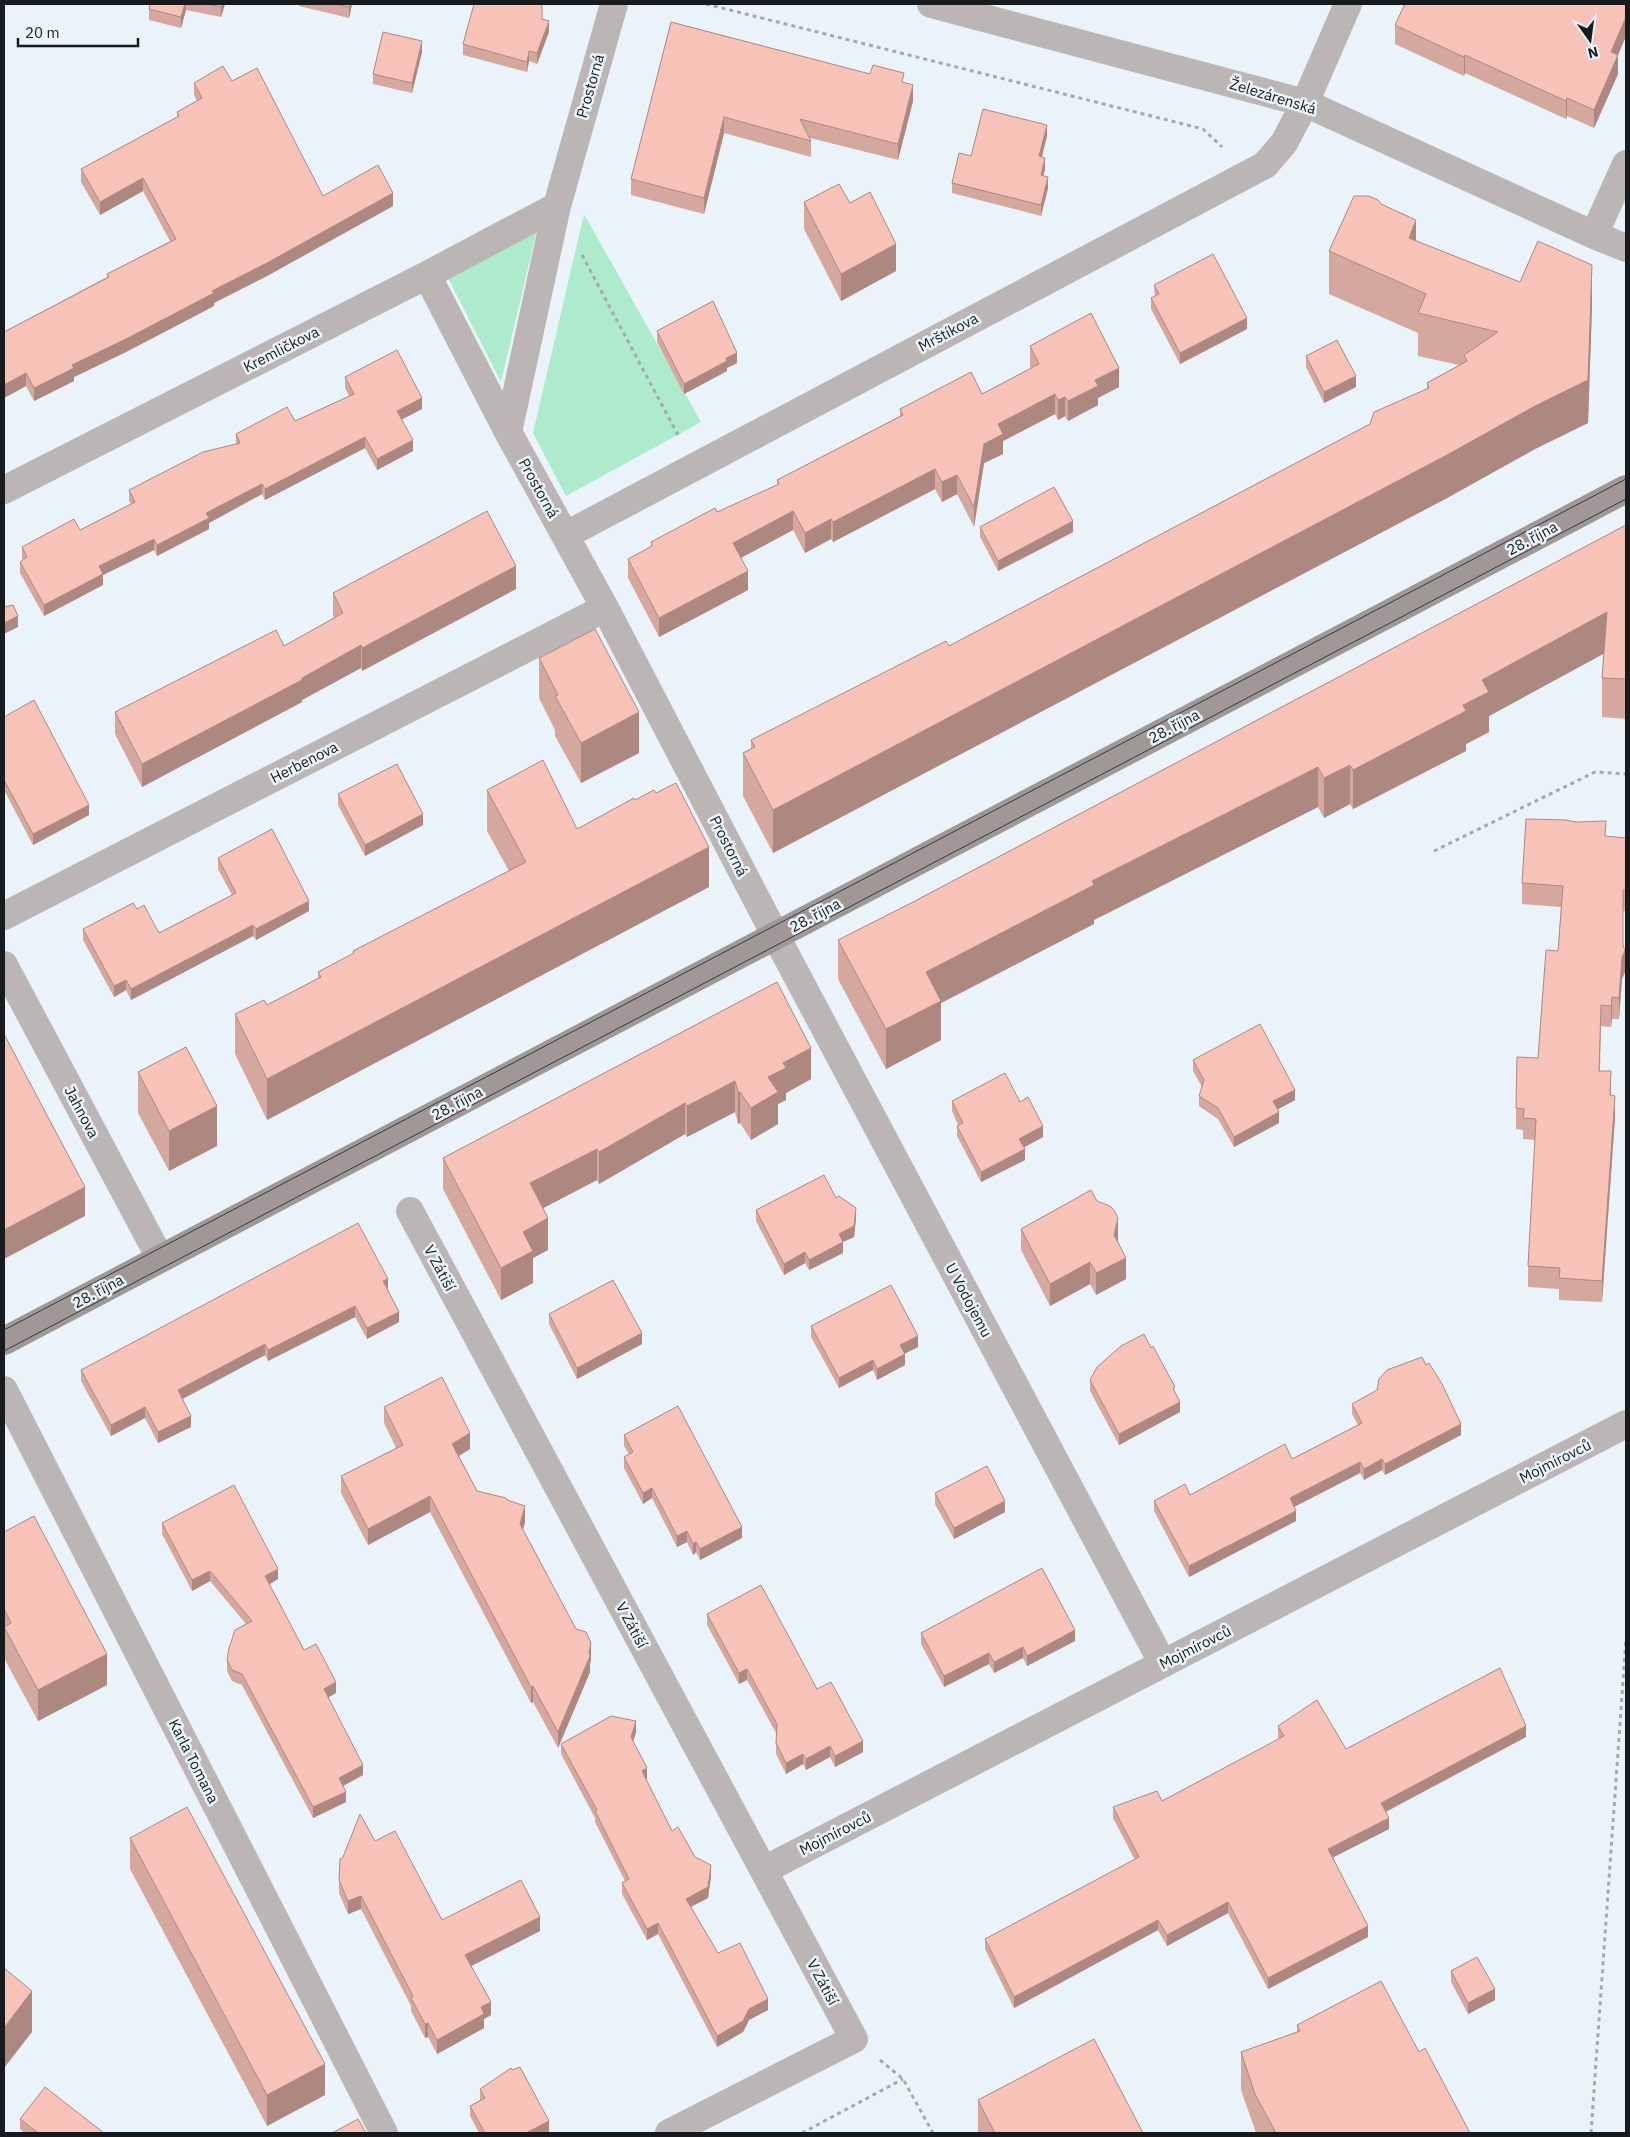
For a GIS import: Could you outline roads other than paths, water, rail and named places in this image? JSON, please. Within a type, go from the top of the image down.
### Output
[{"type":"main road","name":"28. října","points":[[4,1341],[1626,489]]},
{"type":"street","name":"Prostorná","points":[[614,4],[556,206],[508,432],[605,608],[775,935]]},
{"type":"street","name":"Železárenská","points":[[931,4],[968,8],[1305,103],[1626,248]]},
{"type":"street","name":"Mrštíkova","points":[[566,535],[1265,165],[1284,143],[1305,103],[1348,4]]},
{"type":"street","points":[[1594,235],[1626,164]]},
{"type":"street","name":"Kremličkova","points":[[4,490],[427,275],[556,206]]},
{"type":"street","points":[[427,275],[508,432]]},
{"type":"street","name":"Herbenova","points":[[4,916],[605,608]]},
{"type":"street","name":"U Vodojemu","points":[[775,935],[1163,1664]]},
{"type":"street","name":"Jahnova","points":[[4,965],[160,1258]]},
{"type":"street","name":"V Zátiší","points":[[410,1211],[854,2039],[669,2133]]},
{"type":"street","name":"Karla Tomana","points":[[4,1390],[384,2133]]},
{"type":"street","name":"Mojmírovců","points":[[764,1870],[1626,1424]]},
{"type":"tram line","points":[[4,1330],[1626,479]]},
{"type":"tram line","points":[[4,1351],[1626,499]]}]
